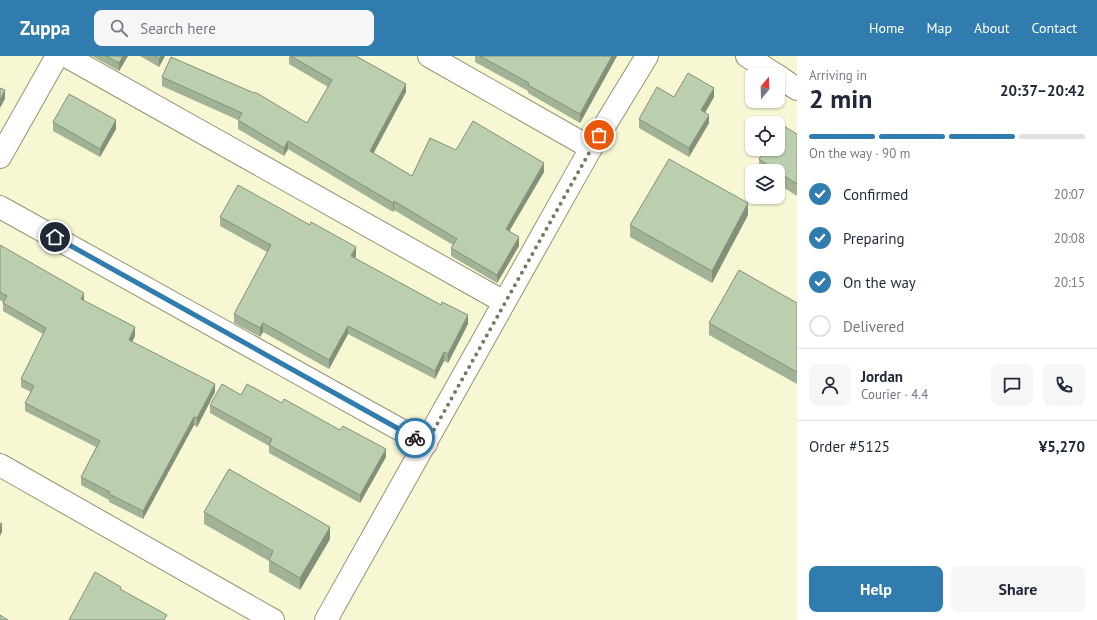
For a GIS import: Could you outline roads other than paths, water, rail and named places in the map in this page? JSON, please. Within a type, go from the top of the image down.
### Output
[{"type":"street","points":[[0,157],[57,56]]},
{"type":"street","points":[[66,56],[504,302]]},
{"type":"street","points":[[429,56],[591,148]]},
{"type":"street","points":[[326,620],[591,148],[647,56]]},
{"type":"street","points":[[747,56],[765,68]]},
{"type":"street","points":[[785,81],[797,89]]},
{"type":"street","points":[[0,207],[426,444]]},
{"type":"street","points":[[0,465],[273,620]]}]
